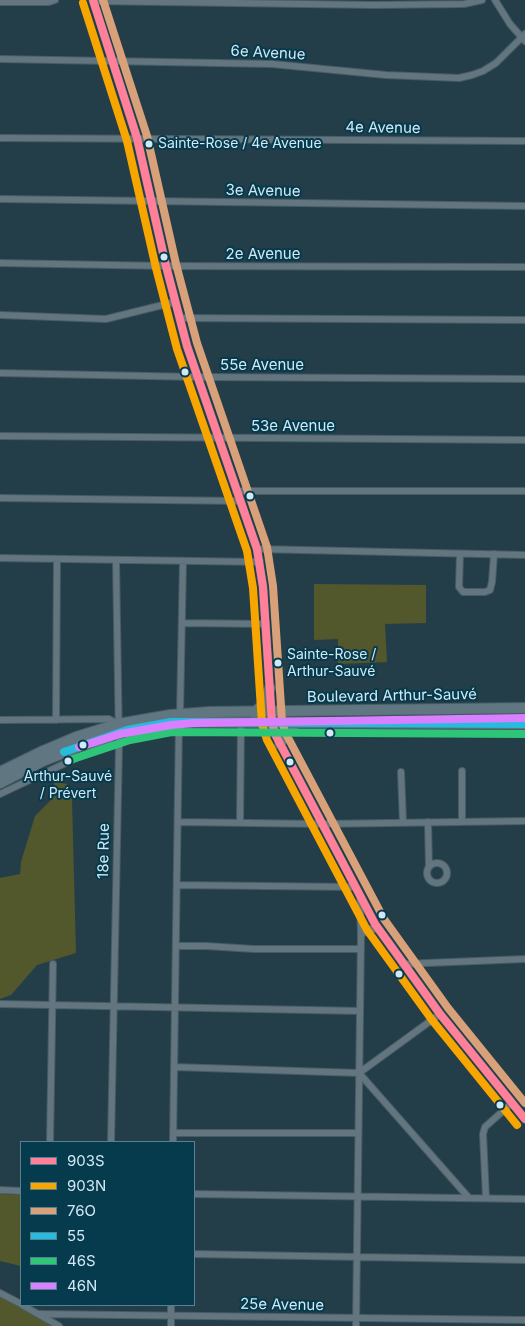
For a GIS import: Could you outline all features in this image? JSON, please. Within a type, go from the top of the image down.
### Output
[{"type":"main road","points":[[254,712],[265,703],[270,688]]},
{"type":"main road","name":"Boulevard Arthur-Sauvé","points":[[179,718],[241,722],[272,718],[525,708]]},
{"type":"main road","name":"Boulevard Arthur-Sauvé","points":[[0,772],[62,742],[118,728],[152,725],[179,718],[254,712],[295,724],[525,724]]},
{"type":"main road","points":[[280,744],[284,732],[295,724]]},
{"type":"main road","name":"Boulevard Arthur-Sauvé","points":[[0,783],[118,728]]},
{"type":"street","points":[[0,2],[48,2],[55,0]]},
{"type":"street","points":[[482,0],[464,4],[374,5],[93,0],[137,138],[179,318],[197,378],[257,549],[260,562],[272,718],[280,744],[354,887],[378,929],[440,1014],[525,1119]]},
{"type":"street","points":[[495,0],[510,24],[524,38]]},
{"type":"street","name":"6e Avenue","points":[[0,60],[272,64],[386,75],[459,78],[483,71],[496,63],[524,38]]},
{"type":"street","name":"4e Avenue","points":[[0,138],[525,141]]},
{"type":"street","name":"3e Avenue","points":[[0,199],[525,206]]},
{"type":"street","name":"2e Avenue","points":[[0,264],[525,267]]},
{"type":"street","points":[[0,316],[106,319],[175,302]]},
{"type":"street","points":[[179,318],[525,320]]},
{"type":"street","name":"55e Avenue","points":[[0,373],[197,378],[525,378]]},
{"type":"street","name":"53e Avenue","points":[[0,436],[525,440]]},
{"type":"street","points":[[236,491],[525,491]]},
{"type":"street","points":[[0,498],[240,501]]},
{"type":"street","points":[[257,549],[525,555]]},
{"type":"street","points":[[460,554],[459,587],[464,592],[485,592],[490,590],[494,554]]},
{"type":"street","points":[[0,558],[260,562]]},
{"type":"street","points":[[56,559],[56,720]]},
{"type":"street","name":"18e Rue","points":[[112,1141],[118,728],[116,560]]},
{"type":"street","points":[[173,1141],[183,561]]},
{"type":"street","points":[[182,623],[265,624]]},
{"type":"street","points":[[0,720],[109,720],[118,728],[106,744],[0,794]]},
{"type":"street","points":[[240,823],[241,722]]},
{"type":"street","points":[[462,771],[462,822]]},
{"type":"street","points":[[402,772],[403,823]]},
{"type":"street","points":[[178,822],[321,824],[525,821]]},
{"type":"street","points":[[428,822],[429,867]]},
{"type":"street","points":[[177,885],[354,887]]},
{"type":"street","points":[[356,1322],[360,898]]},
{"type":"street","points":[[361,934],[368,930],[378,929]]},
{"type":"street","points":[[176,946],[361,949]]},
{"type":"street","points":[[404,964],[525,959]]},
{"type":"street","points":[[50,1141],[52,964]]},
{"type":"street","points":[[0,1004],[360,1011]]},
{"type":"street","points":[[174,1067],[359,1073],[440,1014]]},
{"type":"street","points":[[359,1073],[469,1198]]},
{"type":"street","points":[[486,1198],[483,1134],[485,1127],[512,1103]]},
{"type":"street","points":[[173,1133],[358,1133]]},
{"type":"street","points":[[0,1190],[20,1191]]},
{"type":"street","points":[[195,1194],[525,1199]]},
{"type":"street","points":[[195,1254],[525,1260]]},
{"type":"street","points":[[0,1293],[20,1303]]},
{"type":"street","points":[[25,1306],[59,1326]]},
{"type":"street","points":[[171,1306],[171,1326]]},
{"type":"street","name":"25e Avenue","points":[[39,1314],[356,1322],[525,1320]]},
{"type":"green space","points":[[314,584],[426,585],[426,623],[385,624],[387,662],[338,664],[338,639],[314,640]]},
{"type":"green space","points":[[54,782],[67,784],[72,799],[76,953],[37,965],[11,995],[0,999],[0,878],[20,874],[21,862],[35,816],[54,797]]},
{"type":"green space","points":[[0,1194],[20,1195],[20,1266],[0,1261]]},
{"type":"green space","points":[[0,1293],[20,1304],[20,1306],[59,1326],[0,1326]]},
{"type":"transit line","name":"903S","points":[[93,0],[137,138],[166,266],[187,346],[257,549],[263,587],[272,723],[276,736],[375,924],[440,1014],[525,1119]]},
{"type":"transit line","name":"76O","points":[[103,0],[147,136],[176,264],[197,343],[267,547],[273,586],[282,721],[285,732],[384,919],[448,1008],[525,1103]]},
{"type":"transit line","name":"903N","points":[[83,3],[127,141],[177,349],[247,551],[253,588],[262,724],[267,740],[367,930],[432,1020],[517,1125]]},
{"type":"transit line","name":"46N","points":[[79,747],[120,734],[194,723],[525,718]]},
{"type":"transit line","name":"55","points":[[64,752],[127,730],[171,722],[525,724]]},
{"type":"transit line","name":"46S","points":[[67,761],[130,740],[172,732],[525,734]]},
{"type":"place","name":"Sainte-Rose / 4e Avenue","points":[[149,144]]},
{"type":"place","name":"Sainte-Rose / Arthur-Sauvé","points":[[278,663]]},
{"type":"place","name":"Arthur-Sauvé / Prévert","points":[[68,761]]}]
